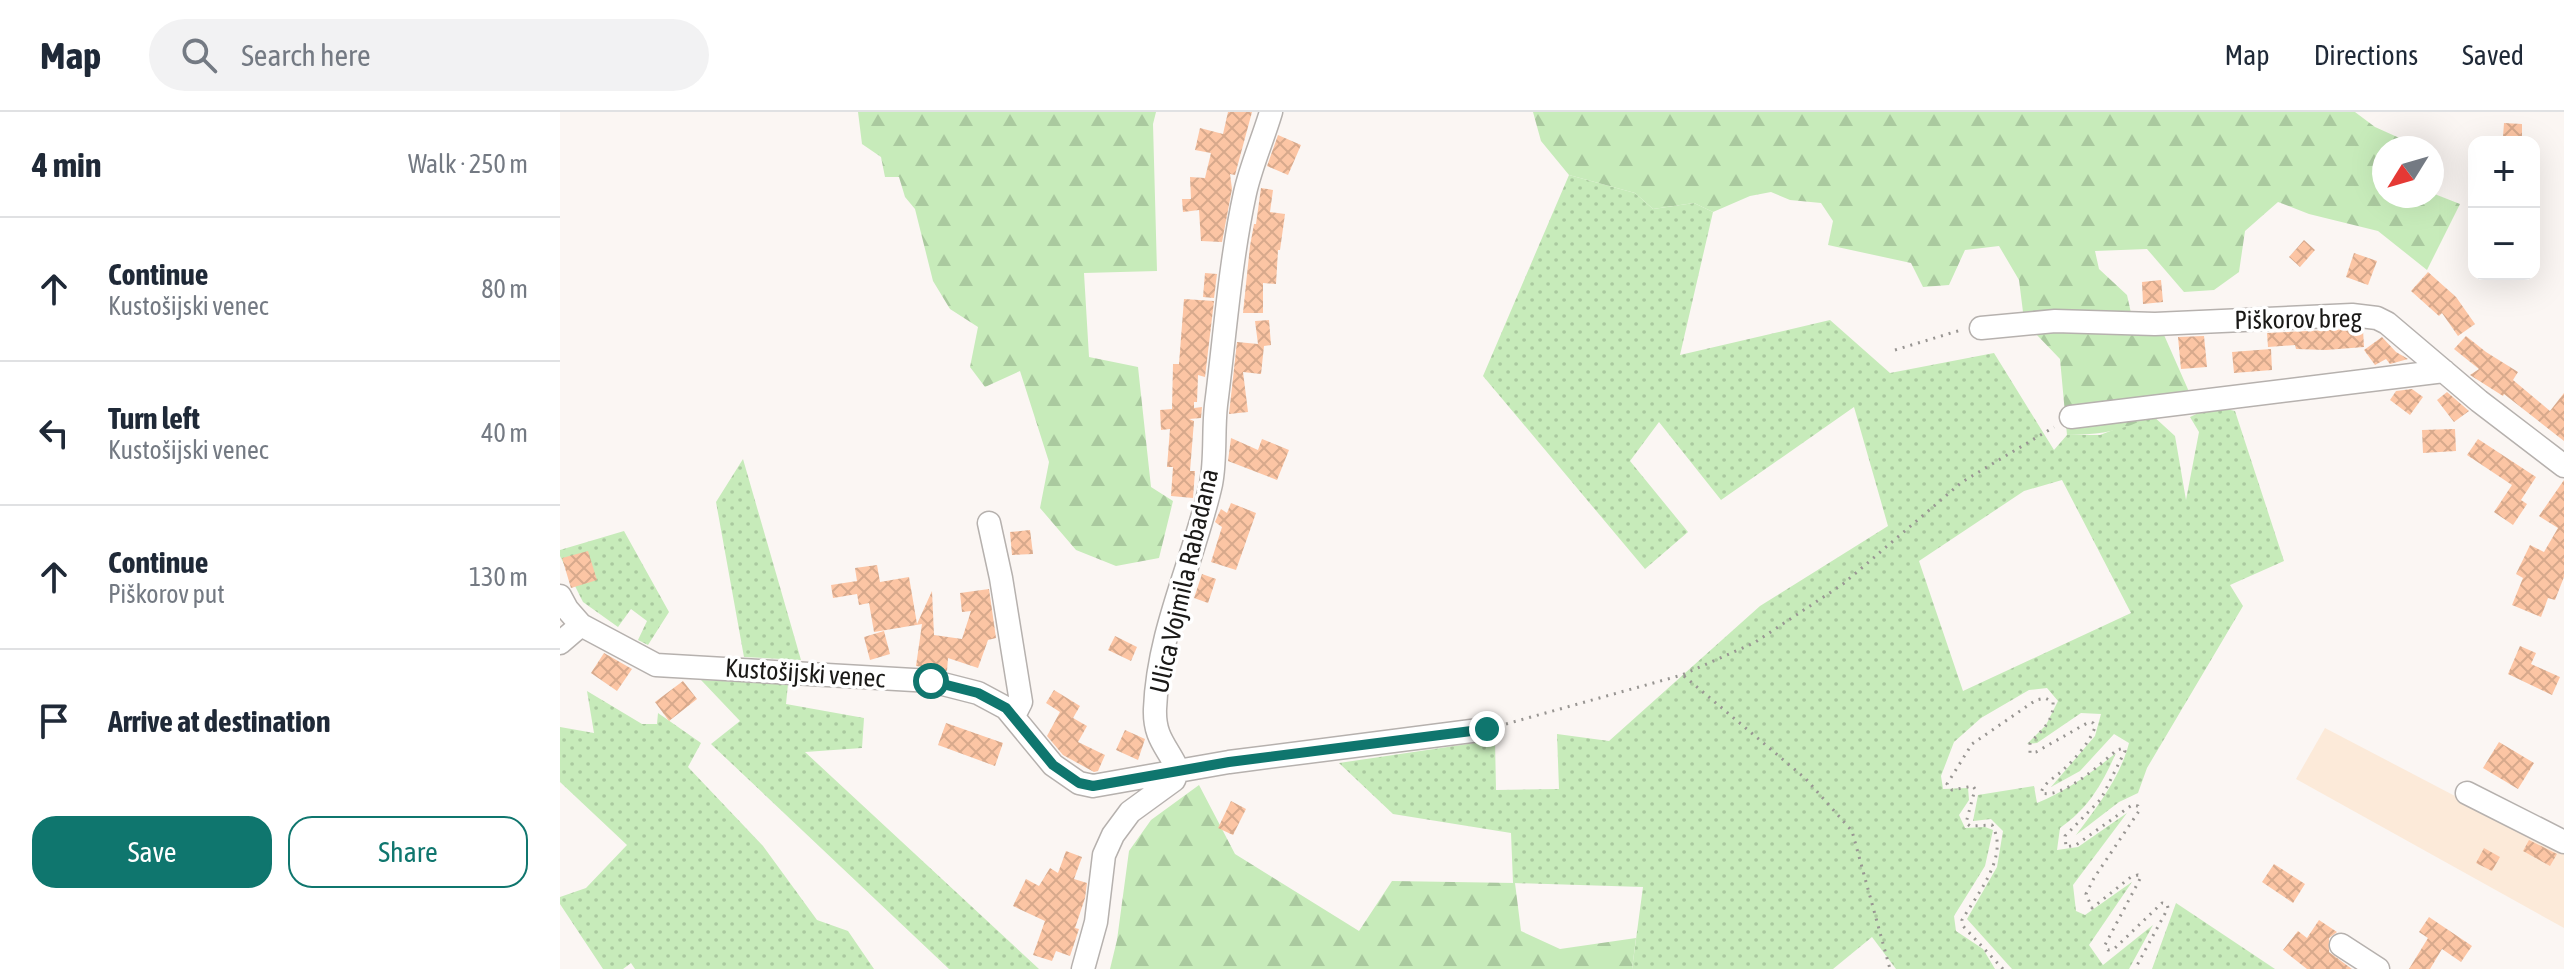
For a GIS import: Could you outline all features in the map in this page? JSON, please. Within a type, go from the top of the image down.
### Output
[{"type":"street","name":"Ulica Vojmila Rabadana","points":[[1178,770],[1157,731],[1158,678],[1178,586],[1195,544],[1212,481],[1215,416],[1239,226],[1245,191],[1271,112]]},
{"type":"street","name":"Piškorov breg","points":[[1981,328],[2055,321],[2155,324],[2352,315],[2377,318],[2562,463]]},
{"type":"street","points":[[2071,417],[2444,371]]},
{"type":"street","points":[[989,523],[1021,702],[1014,716]]},
{"type":"street","name":"Kustošijski venec","points":[[567,609],[656,665],[931,681],[994,700],[1014,716],[1053,765],[1079,783],[1101,785],[1178,770],[1487,729]]},
{"type":"street","points":[[560,643],[567,609]]},
{"type":"street","points":[[1083,969],[1096,922],[1104,855],[1113,835],[1130,812],[1174,780],[1178,770]]},
{"type":"street","points":[[2467,793],[2564,842]]},
{"type":"street","points":[[2341,945],[2378,969]]},
{"type":"path","points":[[1895,350],[1957,330],[1981,328]]},
{"type":"path","points":[[1487,729],[1682,675],[1754,643],[1843,584],[1962,482],[2071,417]]},
{"type":"path","points":[[1682,675],[1806,779],[1852,831],[1890,969]]},
{"type":"path","points":[[2003,969],[1963,926],[1962,920],[1994,865],[1998,844],[1995,828],[1992,825],[1970,826],[1966,823],[1975,789],[1973,786],[1952,790],[1947,784],[1972,744],[2036,700],[2045,698],[2053,702],[2051,721],[2030,743],[2030,753],[2089,722],[2095,727],[2083,747],[2063,770],[2043,786],[2041,793],[2048,795],[2063,789],[2117,750],[2124,748],[2125,751],[2101,799],[2065,836],[2064,842],[2066,847],[2076,845],[2132,805],[2138,806],[2139,811],[2086,894],[2092,908],[2131,877],[2141,877],[2105,945],[2108,950],[2114,949],[2162,903],[2167,904],[2168,908],[2135,969]]},
{"type":"shaded area","points":[[2325,728],[2564,853],[2564,928],[2296,779]]},
{"type":"green space","points":[[858,112],[1156,112],[1153,124],[1157,271],[1084,273],[1089,357],[1138,367],[1151,487],[1173,501],[1159,558],[1116,566],[1076,550],[1040,508],[1049,462],[1020,371],[985,387],[970,367],[978,327],[950,309],[933,281],[915,209],[905,197],[899,177],[885,177],[881,157],[862,144]]},
{"type":"green space","points":[[1533,112],[2355,112],[2375,127],[2395,136],[2372,136],[2372,208],[2444,208],[2444,198],[2460,204],[2427,270],[2378,231],[2309,214],[2278,202],[2245,231],[2239,272],[2214,290],[2184,292],[2147,249],[2095,251],[2099,269],[2127,295],[2133,322],[2157,319],[2190,394],[2132,425],[2104,432],[2067,435],[2060,359],[2036,334],[2023,312],[2019,280],[1999,246],[1965,250],[1949,285],[1923,287],[1911,263],[1828,245],[1833,221],[1821,203],[1790,200],[1771,192],[1750,196],[1713,212],[1694,203],[1653,209],[1635,193],[1569,175],[1541,141]]},
{"type":"green space","points":[[1569,175],[1635,193],[1653,209],[1694,203],[1713,212],[1680,355],[1830,320],[1890,373],[1994,353],[2054,450],[2067,435],[2100,435],[2152,415],[2175,436],[2186,500],[2199,432],[2190,417],[2213,406],[2235,411],[2284,561],[2230,585],[2243,606],[2147,768],[2138,793],[2119,802],[2076,835],[2114,780],[2129,743],[2114,734],[2080,771],[2051,787],[2095,736],[2101,714],[2081,713],[2037,743],[2027,744],[2046,725],[2058,701],[2047,688],[2029,690],[1981,718],[1954,742],[1941,776],[1943,789],[1968,788],[1969,800],[1959,815],[1965,828],[1985,827],[1993,830],[1985,866],[1954,916],[1956,931],[1983,949],[1995,969],[1896,969],[1872,937],[1833,969],[1632,969],[1643,887],[1513,883],[1511,833],[1393,814],[1339,763],[1495,740],[1496,790],[1559,789],[1557,734],[1609,741],[1760,606],[1888,526],[1854,407],[1721,500],[1659,422],[1630,461],[1688,532],[1645,569],[1483,376]],"holes":[[[2062,480],[2131,613],[1963,691],[1919,561],[2024,491]]]},
{"type":"green space","points":[[743,459],[801,660],[744,657],[716,502]]},
{"type":"green space","points":[[624,531],[669,612],[648,645],[638,640],[647,621],[631,609],[618,627],[583,602],[560,556],[560,550]]},
{"type":"green space","points":[[701,680],[788,684],[786,704],[864,718],[862,748],[805,752],[1039,969],[949,969],[711,744],[740,721]]},
{"type":"green space","points":[[587,691],[642,724],[657,724],[658,713],[701,743],[688,767],[763,846],[817,920],[848,931],[874,969],[635,969],[631,963],[623,969],[603,969],[560,904],[560,897],[586,888],[627,845],[560,782],[560,727],[594,733]]},
{"type":"green space","points":[[2116,753],[2094,795],[2060,828],[2057,850],[2078,847],[2127,813],[2073,885],[2076,911],[2085,915],[2132,882],[2089,945],[2103,965],[2153,925],[2129,969],[2012,969],[1967,919],[1997,867],[2003,831],[1991,819],[1973,821],[1978,795],[2034,786],[2037,803],[2078,781]]},
{"type":"green space","points":[[1199,785],[1235,854],[1359,931],[1392,881],[1515,883],[1521,931],[1560,949],[1636,938],[1632,969],[1110,969],[1129,851],[1151,820]]},
{"type":"green space","points":[[2176,903],[2275,969],[2152,969]]},
{"type":"building","points":[[1228,112],[1252,112],[1235,175],[1230,174],[1232,189],[1222,242],[1201,241],[1199,210],[1183,212],[1182,199],[1191,199],[1190,177],[1205,178],[1211,153],[1195,150],[1200,128],[1223,134]]},
{"type":"building","points":[[2504,123],[2522,124],[2522,136],[2503,136]]},
{"type":"building","points":[[1278,135],[1301,145],[1288,175],[1267,166]]},
{"type":"building","points":[[1261,188],[1273,190],[1270,212],[1285,214],[1276,284],[1263,283],[1263,313],[1243,313],[1250,246]]},
{"type":"building","points":[[2304,240],[2315,250],[2300,267],[2289,257]]},
{"type":"building","points":[[2354,253],[2377,261],[2368,285],[2346,277]]},
{"type":"building","points":[[2428,272],[2456,297],[2475,324],[2458,336],[2442,313],[2439,316],[2411,291]]},
{"type":"building","points":[[1205,273],[1217,274],[1214,298],[1203,297]]},
{"type":"building","points":[[2161,280],[2163,302],[2143,304],[2142,282]]},
{"type":"building","points":[[1184,299],[1214,301],[1205,377],[1198,375],[1197,402],[1194,402],[1194,408],[1202,407],[1201,418],[1189,419],[1194,421],[1190,471],[1195,471],[1193,498],[1171,496],[1173,467],[1167,467],[1170,429],[1161,430],[1160,410],[1172,409],[1173,364],[1179,364]]},
{"type":"building","points":[[1269,320],[1271,345],[1264,346],[1261,374],[1243,372],[1248,412],[1229,414],[1237,342],[1258,344],[1255,321]]},
{"type":"building","points":[[2363,330],[2364,347],[2326,350],[2296,349],[2295,345],[2268,347],[2267,333]]},
{"type":"building","points":[[2204,336],[2207,367],[2181,369],[2178,337]]},
{"type":"building","points":[[2466,336],[2518,372],[2513,380],[2550,411],[2564,393],[2564,441],[2504,394],[2470,375],[2479,369],[2454,349]]},
{"type":"building","points":[[2382,337],[2396,352],[2408,359],[2390,364],[2386,359],[2375,365],[2364,350]]},
{"type":"building","points":[[2271,349],[2272,370],[2234,373],[2232,352]]},
{"type":"building","points":[[2412,389],[2423,397],[2410,415],[2390,400],[2396,391]]},
{"type":"building","points":[[2447,392],[2469,411],[2454,422],[2437,400]]},
{"type":"building","points":[[2455,429],[2456,451],[2423,453],[2422,430]]},
{"type":"building","points":[[1231,438],[1258,450],[1262,439],[1289,450],[1277,480],[1228,461]]},
{"type":"building","points":[[2478,439],[2536,477],[2521,500],[2527,504],[2513,525],[2494,512],[2512,485],[2467,455]]},
{"type":"building","points":[[2564,480],[2564,577],[2555,600],[2548,598],[2541,617],[2512,605],[2523,578],[2516,574],[2530,545],[2544,552],[2558,528],[2539,516]]},
{"type":"building","points":[[1231,503],[1256,513],[1236,570],[1211,562],[1222,527],[1215,522],[1221,509],[1227,513]]},
{"type":"building","points":[[1030,530],[1033,554],[1012,555],[1010,532]]},
{"type":"building","points":[[588,551],[597,580],[571,588],[562,558]]},
{"type":"building","points":[[877,565],[880,582],[909,577],[917,624],[932,591],[934,635],[962,639],[971,611],[962,612],[960,593],[989,589],[996,638],[988,640],[978,668],[948,658],[947,671],[916,666],[922,624],[874,632],[869,603],[859,605],[857,594],[833,598],[831,585],[857,581],[855,568]]},
{"type":"building","points":[[1202,574],[1216,579],[1208,603],[1194,598]]},
{"type":"building","points":[[884,631],[890,654],[870,660],[864,637]]},
{"type":"building","points":[[1115,636],[1137,647],[1131,661],[1108,650]]},
{"type":"building","points":[[2520,646],[2536,653],[2531,664],[2560,677],[2552,695],[2508,674]]},
{"type":"building","points":[[604,653],[632,669],[617,691],[591,673]]},
{"type":"building","points":[[683,681],[697,699],[669,721],[655,702]]},
{"type":"building","points":[[1054,690],[1080,706],[1073,718],[1087,726],[1078,742],[1105,755],[1098,771],[1094,772],[1063,755],[1047,736],[1060,712],[1046,703]]},
{"type":"building","points":[[946,723],[1003,743],[995,766],[938,745]]},
{"type":"building","points":[[1125,730],[1145,739],[1138,760],[1116,750]]},
{"type":"building","points":[[2499,742],[2534,763],[2518,789],[2483,768]]},
{"type":"building","points":[[1231,801],[1246,809],[1233,835],[1218,828]]},
{"type":"building","points":[[2529,840],[2557,854],[2550,866],[2523,851]]},
{"type":"building","points":[[2484,848],[2500,857],[2492,871],[2476,863]]},
{"type":"building","points":[[1066,851],[1082,857],[1074,879],[1087,883],[1075,928],[1079,929],[1070,956],[1056,951],[1052,961],[1033,955],[1045,921],[1013,906],[1026,879],[1039,886],[1050,868],[1058,873]]},
{"type":"building","points":[[2274,864],[2305,884],[2293,903],[2262,882]]},
{"type":"building","points":[[2429,917],[2472,946],[2461,962],[2442,949],[2430,969],[2409,969],[2428,938],[2419,932]]},
{"type":"building","points":[[2319,920],[2337,932],[2329,938],[2329,952],[2352,969],[2307,969],[2283,950],[2298,931],[2307,938]]},
{"type":"route","points":[[931,681],[994,700],[1014,716],[1053,765],[1079,783],[1093,786],[1229,762],[1487,729]]}]
